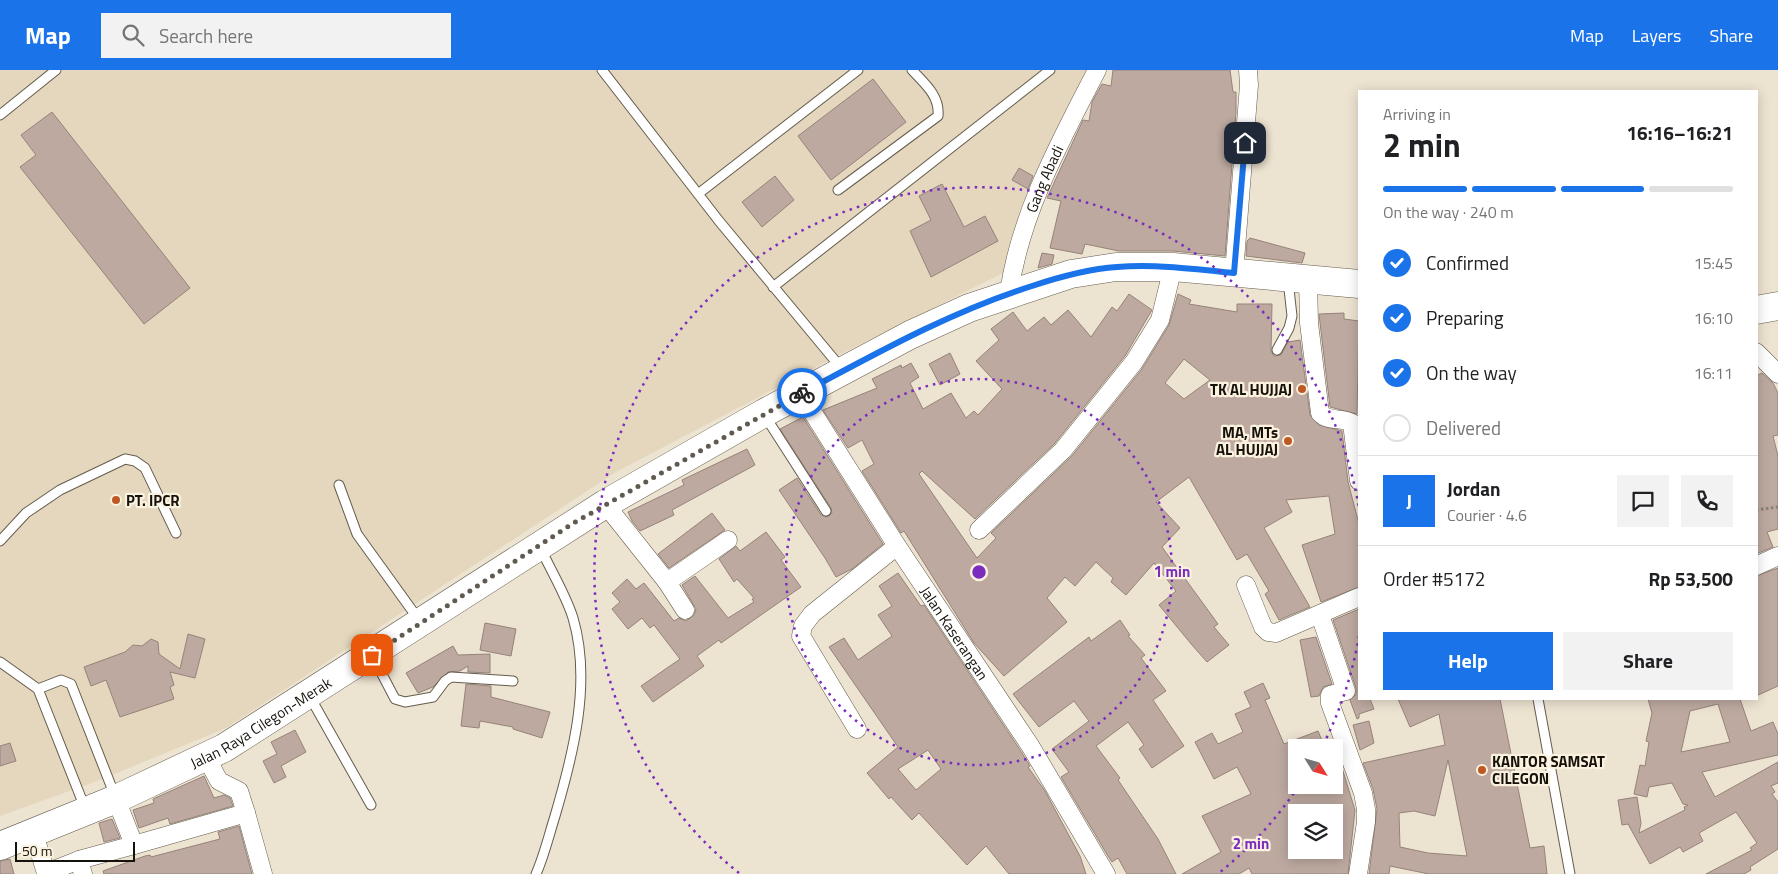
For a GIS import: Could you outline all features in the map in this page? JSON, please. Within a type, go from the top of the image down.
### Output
[{"type":"highway","name":"Jalan Raya Cilegon-Merak","points":[[0,846],[34,834],[116,799],[224,747],[372,655],[539,544],[605,504],[764,413],[910,335],[969,308],[1009,293],[1080,272],[1116,267],[1173,267],[1358,284]]},
{"type":"highway","points":[[1758,310],[1778,306]]},
{"type":"street","name":"Gang Abadi","points":[[1009,293],[1014,265],[1052,158],[1097,70]]},
{"type":"street","points":[[1234,273],[1249,85],[1248,70]]},
{"type":"street","points":[[979,530],[1063,450],[1134,362],[1160,320],[1173,267]]},
{"type":"street","points":[[1298,279],[1309,323],[1320,413],[1324,417],[1342,419],[1352,423],[1358,473]]},
{"type":"street","points":[[1758,354],[1778,374]]},
{"type":"street","name":"Jalan Kaserangan","points":[[800,394],[897,546],[1031,747],[1106,874]]},
{"type":"street","points":[[605,504],[667,582],[685,610]]},
{"type":"street","points":[[667,582],[728,540]]},
{"type":"street","points":[[857,729],[801,636],[803,626],[812,614],[897,546]]},
{"type":"street","points":[[1758,565],[1778,556]]},
{"type":"street","points":[[1246,585],[1263,627],[1268,632],[1276,633],[1358,597]]},
{"type":"street","points":[[1320,614],[1352,689],[1330,695],[1329,700],[1363,793],[1366,809],[1358,874]]},
{"type":"street","points":[[224,747],[219,781],[239,791],[263,874]]},
{"type":"street","points":[[116,799],[134,845]]},
{"type":"street","points":[[34,834],[45,874],[81,867],[134,845],[246,813]]},
{"type":"lane","points":[[0,115],[56,70]]},
{"type":"lane","points":[[602,70],[698,194],[844,371]]},
{"type":"lane","points":[[698,194],[858,70]]},
{"type":"lane","points":[[838,190],[938,116],[939,106],[936,98],[912,70]]},
{"type":"lane","points":[[773,287],[1050,70]]},
{"type":"lane","points":[[1277,350],[1289,328],[1298,279]]},
{"type":"lane","points":[[764,413],[826,511]]},
{"type":"lane","points":[[0,541],[26,513],[53,495],[125,459],[135,461],[145,468],[176,533]]},
{"type":"lane","points":[[339,485],[357,534],[420,622]]},
{"type":"lane","points":[[536,874],[564,783],[575,738],[580,698],[579,654],[573,618],[539,544]]},
{"type":"lane","points":[[372,655],[393,697],[405,702],[434,697],[445,681],[451,678],[513,682]]},
{"type":"lane","points":[[0,662],[38,689],[86,811]]},
{"type":"lane","points":[[38,689],[61,680],[71,684],[116,799]]},
{"type":"lane","points":[[309,694],[371,805]]},
{"type":"lane","points":[[1538,700],[1570,874]]},
{"type":"path","points":[[1758,510],[1778,507]]},
{"type":"shaded area","points":[[0,70],[1090,70],[1029,186],[1005,272],[837,356],[616,472],[226,728],[100,780],[0,816]]},
{"type":"building","points":[[1113,70],[1230,70],[1233,92],[1236,92],[1236,112],[1225,256],[1173,251],[1119,251],[1085,244],[1082,254],[1050,248],[1061,201],[1047,198],[1083,120],[1089,121],[1092,102],[1102,84],[1111,86]]},
{"type":"building","points":[[873,79],[906,122],[831,180],[798,136]]},
{"type":"building","points":[[52,112],[190,288],[144,324],[20,167],[36,155],[21,135]]},
{"type":"building","points":[[1019,168],[1033,176],[1028,189],[1012,180]]},
{"type":"building","points":[[775,176],[794,200],[762,227],[742,202]]},
{"type":"building","points":[[942,184],[964,227],[985,216],[998,241],[931,277],[910,231],[931,220],[919,196]]},
{"type":"building","points":[[1250,238],[1305,253],[1302,263],[1246,256],[1247,241]]},
{"type":"building","points":[[1042,253],[1054,255],[1052,264],[1038,268]]},
{"type":"building","points":[[1129,294],[1152,310],[1125,356],[1055,443],[975,519],[922,471],[919,474],[977,558],[996,538],[991,533],[1071,457],[1142,369],[1169,325],[1178,294],[1191,300],[1189,304],[1237,312],[1237,304],[1272,304],[1271,351],[1274,356],[1281,355],[1288,342],[1300,340],[1310,415],[1319,425],[1342,431],[1348,482],[1358,520],[1358,587],[1321,602],[1302,545],[1335,534],[1329,496],[1286,500],[1292,512],[1264,528],[1310,607],[1279,620],[1265,594],[1269,591],[1247,554],[1237,560],[1189,477],[1156,502],[1180,528],[1162,547],[1218,624],[1214,627],[1229,645],[1207,662],[1159,605],[1176,591],[1154,563],[1126,595],[1111,582],[1113,578],[1096,562],[1075,586],[1065,577],[1047,598],[1067,622],[1004,676],[974,643],[904,531],[901,533],[862,471],[874,464],[862,440],[848,448],[823,410],[877,388],[872,379],[901,365],[902,368],[911,363],[919,377],[910,383],[923,409],[951,393],[966,418],[974,411],[978,415],[1002,389],[976,361],[999,340],[991,329],[1013,312],[1027,331],[1044,317],[1051,325],[1068,310],[1091,337],[1112,307],[1117,311]],"holes":[[[1184,359],[1210,380],[1184,399],[1165,383]]]},
{"type":"building","points":[[1344,313],[1344,319],[1358,321],[1357,414],[1330,407],[1319,314]]},
{"type":"building","points":[[950,353],[960,374],[940,385],[929,364]]},
{"type":"building","points":[[1762,373],[1773,383],[1778,393],[1778,435],[1773,436],[1778,456],[1778,529],[1767,532],[1773,547],[1758,553],[1758,375]]},
{"type":"building","points":[[803,417],[883,544],[852,569],[836,577],[779,490],[797,478],[821,515],[827,517],[832,513],[831,508],[780,429]]},
{"type":"building","points":[[747,449],[755,465],[672,510],[674,515],[640,531],[632,521],[628,512],[684,485],[682,480]]},
{"type":"building","points":[[712,513],[725,530],[669,568],[658,554]]},
{"type":"building","points":[[766,532],[785,557],[781,560],[801,587],[721,643],[719,640],[697,656],[704,666],[653,702],[641,686],[680,659],[654,625],[650,628],[642,618],[628,629],[612,609],[620,602],[612,593],[627,579],[636,589],[644,583],[674,621],[679,618],[686,621],[694,615],[696,609],[682,585],[695,576],[728,618],[754,602],[752,599],[754,598],[737,579],[734,582],[719,559],[736,546],[740,551]]},
{"type":"building","points":[[1778,568],[1778,686],[1758,695],[1758,575]]},
{"type":"building","points":[[898,573],[921,606],[924,605],[1030,766],[1028,767],[1045,791],[1080,856],[1086,874],[1009,874],[986,846],[967,865],[919,813],[912,820],[891,797],[889,799],[867,773],[898,747],[829,647],[844,638],[858,660],[892,636],[878,615],[892,606],[879,586]],"holes":[[[928,750],[941,769],[916,790],[898,769]]]},
{"type":"building","points":[[1358,609],[1358,700],[1370,700],[1374,709],[1359,714],[1357,719],[1350,700],[1356,694],[1356,688],[1333,620]]},
{"type":"building","points":[[1120,620],[1130,635],[1128,636],[1145,655],[1141,658],[1166,691],[1153,700],[1184,746],[1152,768],[1139,749],[1144,745],[1128,722],[1096,746],[1120,778],[1118,780],[1158,839],[1176,874],[1127,874],[1118,858],[1112,862],[1061,777],[1069,772],[1052,749],[1089,721],[1074,701],[1039,727],[1013,694],[1089,637],[1091,641]]},
{"type":"building","points":[[485,623],[516,629],[511,656],[480,650]]},
{"type":"building","points":[[188,634],[205,639],[195,678],[170,672],[174,685],[170,687],[174,699],[120,717],[106,680],[91,686],[84,667],[125,652],[133,645],[142,646],[151,639],[158,642],[159,654],[180,669]]},
{"type":"building","points":[[1316,637],[1332,684],[1323,687],[1319,696],[1311,697],[1300,640]]},
{"type":"building","points":[[453,646],[458,655],[490,654],[490,673],[468,672],[468,666],[460,671],[448,672],[433,687],[418,693],[406,673]]},
{"type":"building","points":[[1263,683],[1270,698],[1265,700],[1284,744],[1288,742],[1288,794],[1343,794],[1343,771],[1355,810],[1348,874],[1252,874],[1249,868],[1239,874],[1182,874],[1221,852],[1202,816],[1251,794],[1237,767],[1214,779],[1195,742],[1212,733],[1218,744],[1243,732],[1235,714],[1251,707],[1244,692]]},
{"type":"building","points":[[466,684],[491,686],[491,697],[550,712],[542,738],[513,729],[513,727],[480,721],[479,728],[461,726]]},
{"type":"building","points":[[1398,700],[1500,700],[1530,848],[1544,846],[1547,874],[1429,874],[1390,866],[1389,874],[1369,874],[1377,809],[1373,789],[1363,763],[1445,745],[1439,714],[1410,727]],"holes":[[[1448,760],[1467,856],[1428,853],[1400,847],[1399,813],[1414,811],[1435,816]]]},
{"type":"building","points":[[1648,700],[1740,700],[1751,731],[1773,722],[1778,734],[1778,755],[1702,772],[1715,797],[1778,762],[1778,783],[1771,786],[1775,792],[1772,794],[1778,802],[1778,849],[1750,867],[1751,870],[1744,874],[1706,874],[1752,850],[1750,848],[1757,843],[1736,812],[1699,833],[1703,841],[1683,852],[1680,847],[1650,864],[1628,824],[1622,825],[1618,800],[1637,797],[1641,823],[1639,833],[1685,810],[1684,807],[1688,805],[1683,804],[1672,783],[1649,787],[1647,797],[1634,794],[1640,765],[1645,766],[1649,742],[1646,741],[1652,713]],"holes":[[[1718,704],[1730,742],[1681,752],[1690,711]]]},
{"type":"building","points":[[1369,721],[1374,743],[1360,750],[1353,725]]},
{"type":"building","points":[[295,730],[306,752],[281,766],[286,777],[274,783],[263,761],[277,754],[271,742]]},
{"type":"building","points":[[1318,731],[1321,739],[1297,739]]},
{"type":"building","points":[[10,743],[16,761],[0,766],[0,746]]},
{"type":"building","points":[[204,776],[214,798],[224,795],[230,798],[233,806],[170,824],[168,818],[139,828],[133,810],[154,803],[153,799]]},
{"type":"building","points":[[112,819],[120,838],[104,842],[99,823]]},
{"type":"building","points":[[239,826],[252,874],[104,874],[103,871],[145,856],[150,855],[151,857],[220,839],[218,832]]},
{"type":"building","points":[[10,859],[14,874],[0,874],[0,861]]},
{"type":"way so far","points":[[372,655],[539,544],[605,504],[802,393]]},
{"type":"place","name":"TK AL HUJJAJ","points":[[1302,389]]},
{"type":"place","name":"MA, MTs AL HUJJAJ","points":[[1288,441]]},
{"type":"place","name":"PT. IPCR","points":[[116,500]]},
{"type":"place","name":"KANTOR SAMSAT CILEGON","points":[[1482,770]]},
{"type":"route","points":[[802,393],[910,335],[969,308],[1009,293],[1071,274],[1116,267],[1173,267],[1234,273],[1245,143]]}]
